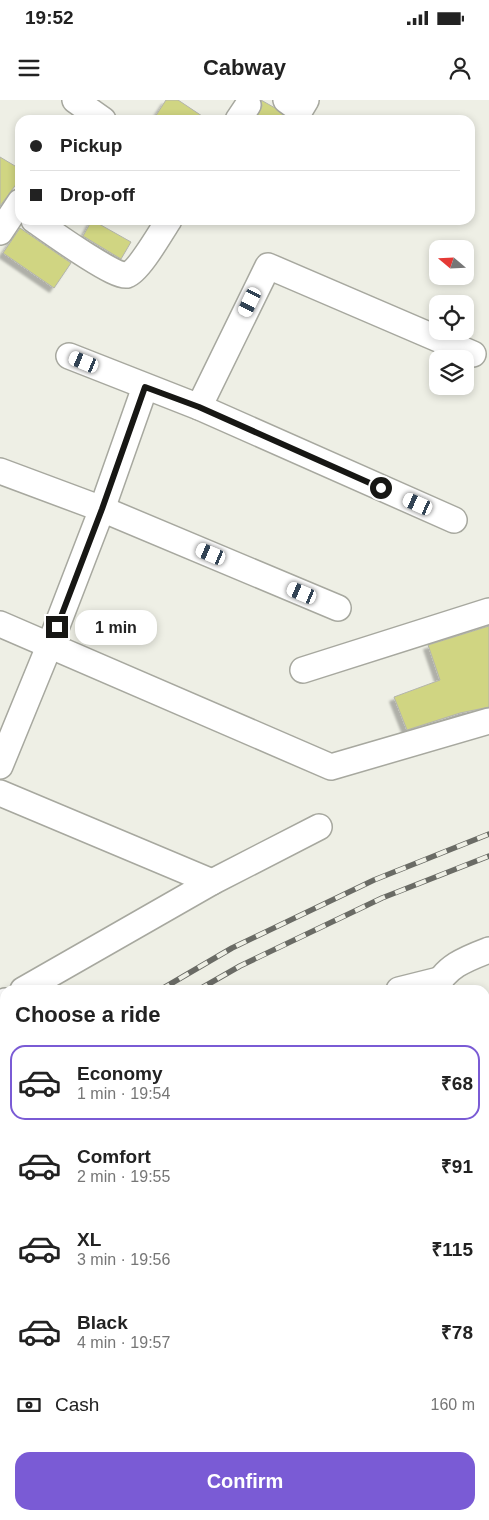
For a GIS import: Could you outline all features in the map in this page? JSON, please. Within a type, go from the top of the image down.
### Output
[{"type":"street","points":[[286,100],[300,110],[306,100]]},
{"type":"street","points":[[0,232],[15,212]]},
{"type":"street","points":[[43,225],[108,269],[123,276],[128,275],[136,268],[166,225]]},
{"type":"street","points":[[199,407],[268,266],[464,350]]},
{"type":"street","points":[[69,356],[199,407],[454,520]]},
{"type":"street","points":[[0,766],[102,509],[145,387]]},
{"type":"street","points":[[0,471],[102,509],[338,608]]},
{"type":"street","points":[[303,670],[489,611]]},
{"type":"street","points":[[0,624],[50,644],[331,768],[489,721]]},
{"type":"street","points":[[0,793],[212,882]]},
{"type":"street","points":[[32,985],[212,882],[319,826]]},
{"type":"street","points":[[437,985],[453,967],[489,950]]},
{"type":"building","points":[[166,100],[178,100],[200,115],[156,115]]},
{"type":"building","points":[[261,100],[283,115],[258,115],[262,106]]},
{"type":"building","points":[[0,157],[15,166],[15,186],[0,206]]},
{"type":"building","points":[[89,225],[101,225],[131,242],[121,259],[83,236]]},
{"type":"building","points":[[20,228],[71,263],[54,288],[3,253]]},
{"type":"building","points":[[489,626],[489,707],[460,713],[407,730],[394,697],[440,680],[428,645]]},
{"type":"railway","points":[[169,985],[232,948],[374,880],[489,834]]},
{"type":"railway","points":[[207,985],[240,966],[382,898],[489,856]]},
{"type":"route","points":[[57,627],[102,509],[145,387],[199,407],[381,488]]}]
